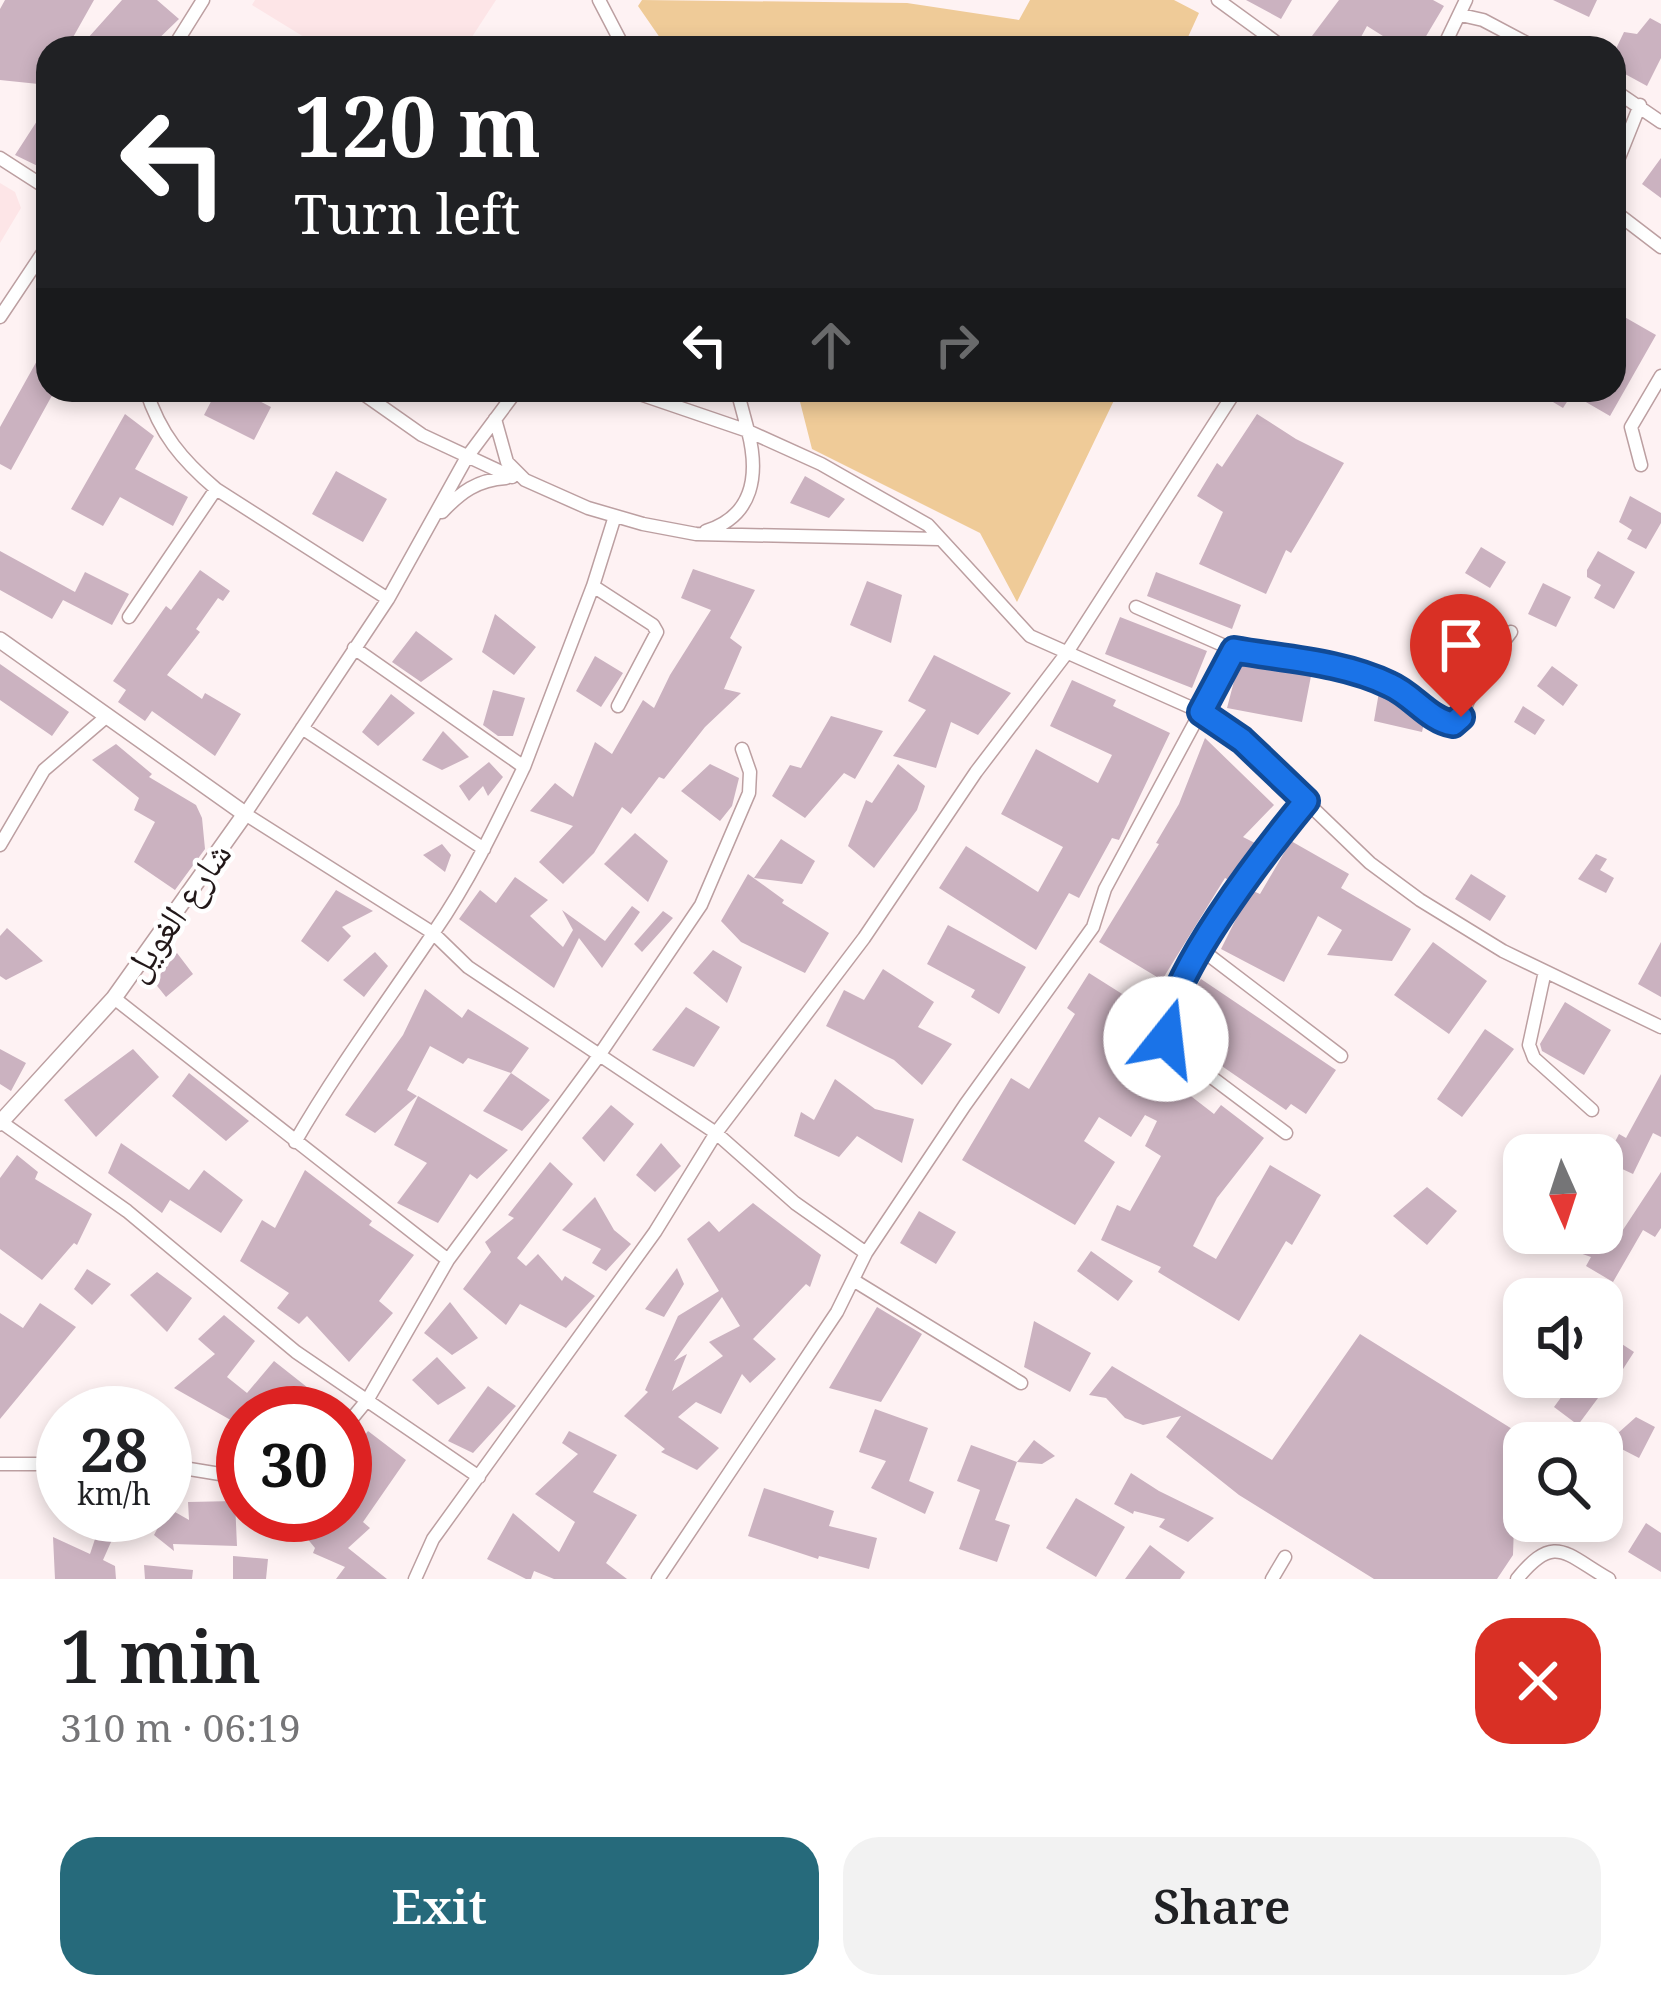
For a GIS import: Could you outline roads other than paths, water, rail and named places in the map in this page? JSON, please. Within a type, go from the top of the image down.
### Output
[{"type":"street","points":[[180,36],[203,0]]},
{"type":"street","points":[[599,0],[618,36]]},
{"type":"street","points":[[1218,0],[1268,36]]},
{"type":"street","points":[[1450,36],[1466,0]]},
{"type":"street","points":[[1461,15],[1513,36]]},
{"type":"street","points":[[1626,97],[1661,122]]},
{"type":"street","points":[[1626,140],[1640,105]]},
{"type":"street","points":[[0,158],[36,181]]},
{"type":"street","points":[[1626,220],[1661,247]]},
{"type":"street","points":[[0,317],[36,262]]},
{"type":"street","points":[[1641,464],[1631,427],[1661,376]]},
{"type":"street","points":[[151,402],[165,437],[216,489],[388,599]]},
{"type":"street","points":[[375,402],[422,435],[467,457],[615,516],[696,534],[939,539]]},
{"type":"street","points":[[507,402],[467,457],[388,599],[245,814],[434,933],[468,968],[716,1133],[795,1203],[866,1253]]},
{"type":"street","points":[[663,402],[748,431],[878,494],[928,525],[1030,636],[1201,712],[1242,740],[1370,863],[1420,901],[1545,971],[1661,1027]]},
{"type":"street","points":[[696,534],[731,519],[748,499],[755,456],[740,402]]},
{"type":"street","points":[[415,1579],[433,1539],[656,1232],[716,1133],[864,938],[976,772],[1066,654],[1228,402]]},
{"type":"street","points":[[494,419],[507,462],[519,478]]},
{"type":"street","points":[[431,521],[466,489],[487,480],[519,478]]},
{"type":"street","points":[[129,617],[216,489]]},
{"type":"street","points":[[295,1142],[328,1081],[434,933],[484,849],[524,767],[615,516]]},
{"type":"street","points":[[593,586],[657,632],[618,706]]},
{"type":"street","points":[[1136,607],[1234,650],[1360,674],[1391,685],[1440,722],[1453,724],[1461,717],[1480,674],[1511,632]]},
{"type":"street","name":"شارع الغويل","points":[[0,640],[245,814],[115,998],[0,1122]]},
{"type":"street","points":[[354,649],[524,767]]},
{"type":"street","points":[[658,1579],[837,1312],[866,1253],[1093,927],[1105,889],[1234,650]]},
{"type":"street","points":[[0,845],[44,770],[106,716]]},
{"type":"street","points":[[302,728],[484,849]]},
{"type":"street","points":[[372,1392],[448,1260],[598,1057],[701,905],[749,793],[750,772],[742,749]]},
{"type":"street","points":[[1286,1133],[1166,1039],[1168,1012],[1202,950],[1264,852],[1306,801]]},
{"type":"street","points":[[1202,950],[1341,1056]]},
{"type":"street","points":[[1545,971],[1528,1046],[1534,1058],[1592,1110]]},
{"type":"street","points":[[115,998],[448,1260]]},
{"type":"street","points":[[0,1122],[127,1211],[296,1352],[348,1386]]},
{"type":"street","points":[[853,1280],[1021,1383]]},
{"type":"street","points":[[372,1402],[479,1477]]},
{"type":"street","points":[[0,1464],[36,1464]]},
{"type":"street","points":[[1517,1579],[1547,1550],[1560,1551],[1609,1579]]},
{"type":"street","points":[[1272,1579],[1285,1557]]}]
